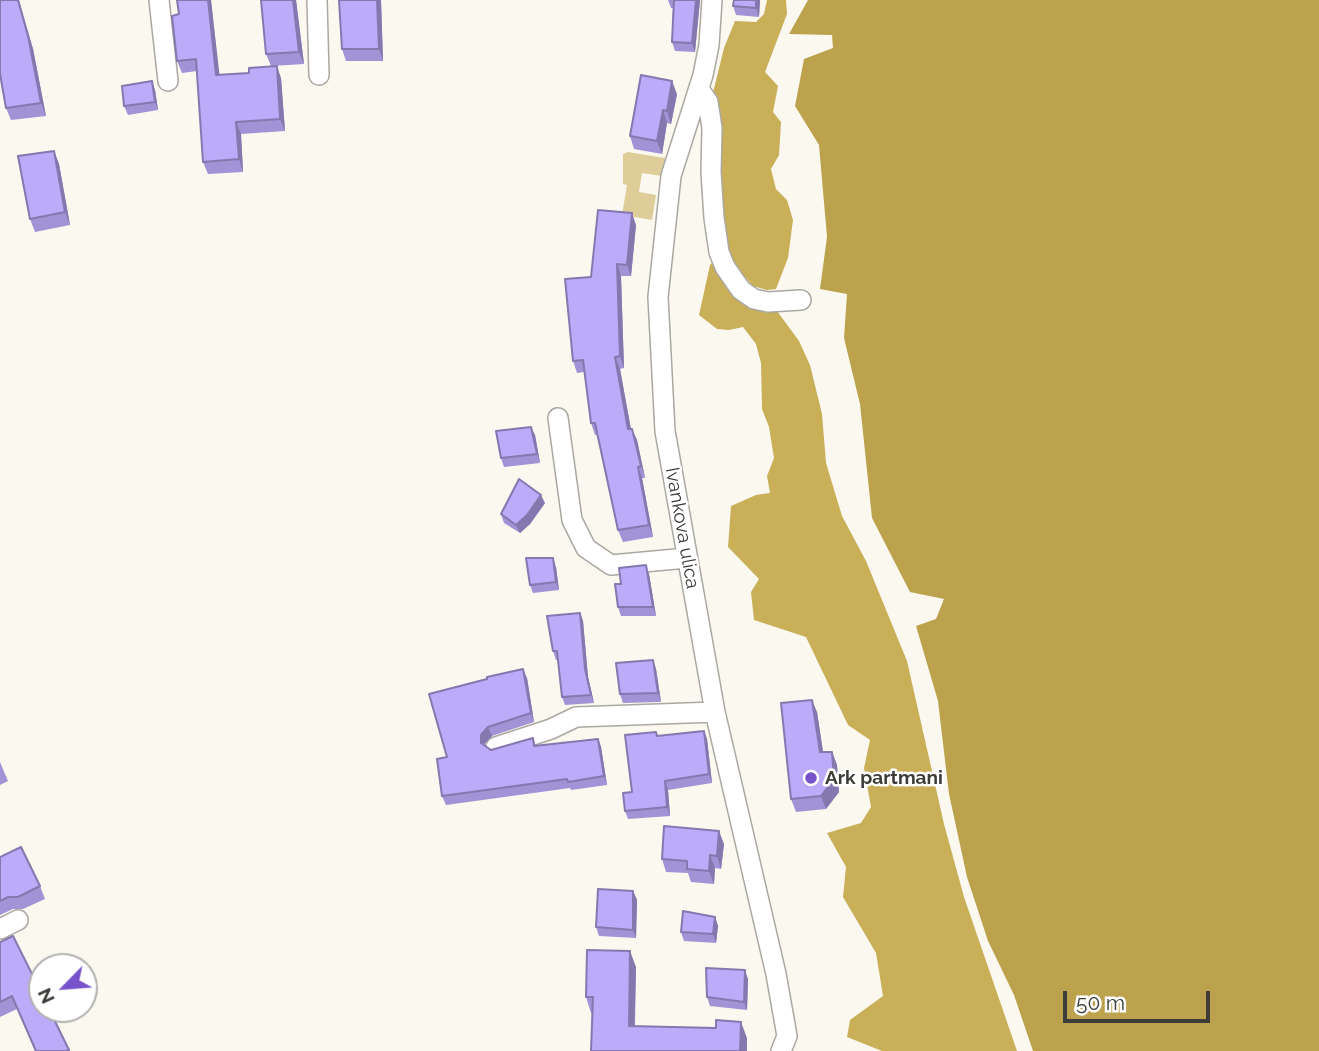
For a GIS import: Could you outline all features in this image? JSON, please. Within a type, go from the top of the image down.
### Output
[{"type":"street","points":[[159,0],[169,81]]},
{"type":"street","points":[[317,0],[319,75]]},
{"type":"street","name":"Ivankova ulica","points":[[712,0],[709,45],[699,89],[671,176],[658,297],[665,431],[715,712],[776,974],[787,1036],[781,1051]]},
{"type":"street","points":[[699,89],[708,102],[712,128],[714,218],[719,252],[725,267],[741,290],[754,299],[768,302],[801,300]]},
{"type":"street","points":[[558,418],[572,520],[586,548],[611,565],[687,558]]},
{"type":"street","points":[[496,747],[576,718],[715,712]]},
{"type":"street","points":[[0,929],[18,920]]},
{"type":"shaded area","points":[[767,0],[786,0],[787,14],[765,72],[778,86],[773,112],[781,122],[779,155],[771,169],[776,189],[787,200],[793,220],[788,258],[776,289],[767,290],[753,286],[731,261],[724,270],[777,311],[799,341],[810,365],[822,414],[826,463],[842,516],[866,561],[907,661],[944,824],[964,897],[1017,1051],[882,1051],[847,1037],[850,1020],[883,996],[876,953],[843,897],[846,867],[827,833],[861,823],[871,807],[864,768],[870,740],[848,725],[806,637],[754,620],[751,592],[759,579],[728,547],[731,506],[756,495],[770,493],[767,476],[774,458],[769,427],[762,409],[761,363],[756,344],[743,327],[717,329],[699,315],[710,265],[725,248],[704,129],[724,48],[735,21],[756,22],[764,14]]},
{"type":"shaded area","points":[[808,0],[1319,0],[1319,1051],[1033,1051],[1014,995],[988,941],[967,877],[949,794],[938,701],[916,626],[936,619],[944,599],[910,592],[872,518],[860,404],[844,338],[847,294],[820,289],[827,237],[819,145],[795,106],[804,59],[833,48],[832,35],[789,34]]},
{"type":"shaded area","points":[[628,152],[665,158],[662,176],[642,173],[639,192],[656,195],[652,220],[622,215],[627,185],[623,184],[623,154]]},
{"type":"building","points":[[0,0],[18,0],[41,103],[6,108],[0,74]]},
{"type":"building","points":[[177,0],[208,0],[216,75],[249,73],[249,68],[277,66],[280,119],[236,122],[239,159],[203,162],[196,59],[177,61],[172,16],[179,14]]},
{"type":"building","points":[[261,0],[293,0],[299,52],[266,54]]},
{"type":"building","points":[[339,0],[377,0],[379,49],[342,49]]},
{"type":"building","points":[[674,0],[696,0],[692,43],[672,42]]},
{"type":"building","points":[[734,0],[756,0],[756,8],[733,6]]},
{"type":"building","points":[[641,75],[672,81],[667,111],[663,110],[657,141],[630,136]]},
{"type":"building","points":[[152,81],[155,102],[124,106],[122,86]]},
{"type":"building","points":[[54,151],[65,212],[30,219],[18,156]]},
{"type":"building","points":[[598,210],[632,213],[627,265],[617,264],[620,356],[615,357],[628,429],[632,429],[641,466],[638,467],[649,525],[618,530],[595,423],[591,423],[583,360],[573,361],[565,279],[591,277]]},
{"type":"building","points":[[531,427],[537,454],[501,458],[496,431]]},
{"type":"building","points":[[519,479],[541,495],[516,525],[501,514]]},
{"type":"building","points":[[526,558],[553,558],[556,582],[530,585]]},
{"type":"building","points":[[646,565],[653,607],[618,607],[615,584],[621,584],[619,568]]},
{"type":"building","points":[[580,613],[585,669],[591,695],[562,697],[557,651],[553,651],[547,616]]},
{"type":"building","points":[[653,660],[658,693],[620,694],[616,663]]},
{"type":"building","points":[[523,669],[531,713],[488,727],[481,735],[481,743],[491,750],[533,738],[534,746],[598,739],[604,776],[442,796],[437,759],[447,757],[429,694]]},
{"type":"building","points":[[812,700],[820,752],[832,752],[834,779],[821,796],[791,799],[781,703]]},
{"type":"building","points":[[704,731],[709,774],[665,781],[667,807],[625,811],[623,793],[632,792],[625,735],[656,732],[657,736]]},
{"type":"building","points":[[664,826],[719,831],[717,856],[710,855],[709,871],[687,869],[687,861],[662,859]]},
{"type":"building","points":[[21,847],[40,886],[18,897],[8,897],[0,901],[0,857]]},
{"type":"building","points":[[598,889],[633,891],[633,930],[596,927]]},
{"type":"building","points":[[683,911],[715,917],[713,934],[681,932]]},
{"type":"building","points":[[13,936],[28,966],[28,1023],[56,1023],[69,1050],[36,1051],[12,996],[0,1002],[0,942]]},
{"type":"building","points":[[587,950],[630,951],[629,1026],[716,1028],[716,1020],[741,1022],[740,1051],[591,1051],[593,997],[586,997]]},
{"type":"building","points":[[706,968],[745,970],[744,1002],[707,997]]},
{"type":"place","name":"Ark partmani","points":[[811,778]]}]
